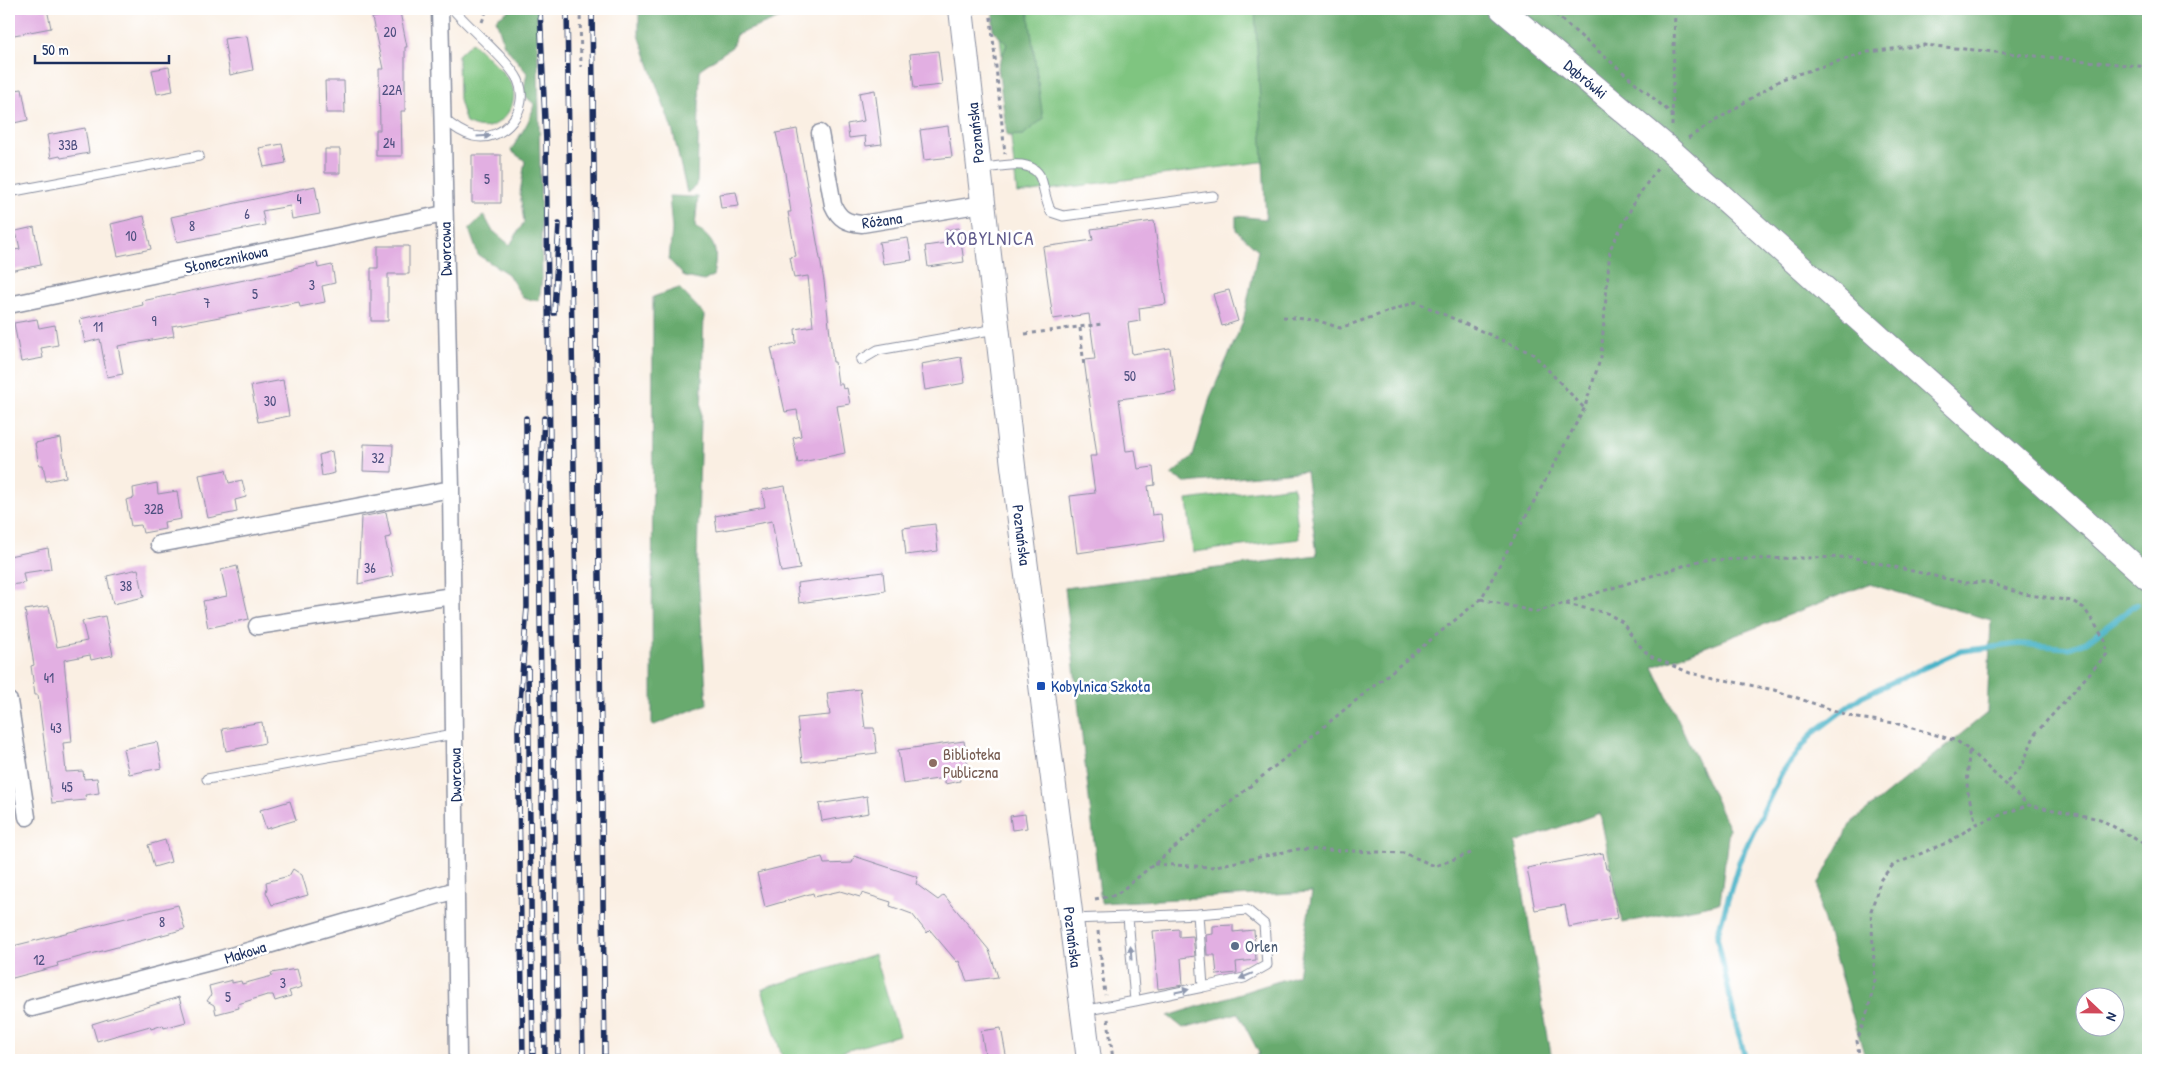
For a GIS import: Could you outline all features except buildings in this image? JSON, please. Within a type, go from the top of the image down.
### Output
[{"type":"main road","name":"Poznańska","points":[[961,9],[998,328],[1089,1060]]},
{"type":"main road","name":"Dąbrówki","points":[[1502,9],[1670,150],[2148,578]]},
{"type":"street","name":"Dworcowa","points":[[440,9],[451,489],[458,1060]]},
{"type":"street","name":"Różana","points":[[820,133],[833,205],[836,213],[844,221],[862,224],[983,204]]},
{"type":"street","name":"Słonecznikowa","points":[[9,305],[444,214]]},
{"type":"street","points":[[159,544],[451,489]]},
{"type":"street","points":[[257,626],[452,596]]},
{"type":"street","points":[[9,701],[26,817]]},
{"type":"street","name":"Makowa","points":[[32,1008],[214,962],[456,890]]},
{"type":"lane","points":[[441,116],[452,127],[473,136],[491,136],[511,124],[521,103],[521,92],[513,71],[453,9]]},
{"type":"lane","points":[[9,192],[199,156]]},
{"type":"lane","points":[[979,169],[1022,164],[1032,166],[1039,174],[1045,199],[1051,212],[1062,216],[1213,196]]},
{"type":"lane","points":[[861,360],[878,350],[998,328]]},
{"type":"lane","points":[[208,779],[454,734]]},
{"type":"lane","points":[[1071,919],[1247,910],[1264,924],[1267,966],[1244,978],[1083,1011]]},
{"type":"lane","points":[[1198,914],[1203,987]]},
{"type":"lane","points":[[1128,917],[1135,1001]]},
{"type":"path","points":[[580,9],[580,67]]},
{"type":"path","points":[[990,9],[1005,155]]},
{"type":"path","points":[[1549,9],[1672,114],[1675,9]]},
{"type":"path","points":[[1095,899],[1116,896],[1481,599],[1584,409],[1601,357],[1610,249],[1636,199],[1670,150],[1782,79],[1868,52],[1924,45],[2148,67]]},
{"type":"path","points":[[1284,317],[1316,320],[1340,328],[1416,302],[1533,354],[1584,409]]},
{"type":"path","points":[[1025,334],[1102,324]]},
{"type":"path","points":[[1080,328],[1084,367]]},
{"type":"path","points":[[1481,599],[1536,612],[1702,560],[1851,557],[1965,583],[1987,582],[2023,594],[2072,601],[2084,608],[2096,626],[2105,641],[2107,654],[2035,734],[2022,766],[2006,783]]},
{"type":"path","points":[[1566,604],[1607,613],[1622,622],[1636,642],[1650,656],[1690,673],[1774,690],[1856,718],[1895,723],[1957,741],[2006,783],[2028,805]]},
{"type":"path","points":[[1969,750],[1967,788],[1976,824]]},
{"type":"path","points":[[1860,1060],[1856,1041],[1868,1010],[1875,980],[1871,911],[1881,879],[1893,865],[1950,841],[1976,824],[2028,805],[2100,819],[2148,846]]},
{"type":"path","points":[[1154,864],[1210,867],[1299,849],[1404,853],[1435,866],[1471,853]]},
{"type":"green space","points":[[511,9],[537,9],[542,278],[539,301],[523,298],[508,274],[478,255],[469,229],[484,215],[492,230],[510,245],[524,222],[520,193],[525,161],[511,151],[528,123],[534,104],[523,94],[527,73],[504,45],[496,19]]},
{"type":"green space","points":[[639,9],[793,9],[793,13],[736,35],[732,47],[700,69],[697,185],[687,193],[673,132],[639,35]]},
{"type":"green space","points":[[993,9],[1028,9],[1043,119],[1023,135],[1007,136],[998,67],[1007,44],[993,31]]},
{"type":"green space","points":[[997,9],[1271,9],[1268,161],[1017,194]]},
{"type":"green space","points":[[1255,9],[2148,9],[2148,1060],[1866,1060],[1820,908],[1819,883],[1851,823],[1987,713],[1991,620],[1869,584],[1653,667],[1729,828],[1720,903],[1622,923],[1600,813],[1515,843],[1552,1060],[1254,1060],[1259,1053],[1238,1013],[1183,1028],[1168,1016],[1298,975],[1312,892],[1101,903],[1065,588],[1317,555],[1306,471],[1187,483],[1171,475],[1193,456],[1211,395],[1243,322],[1258,250],[1236,230],[1236,216],[1266,219]]},
{"type":"green space","points":[[472,42],[502,71],[513,89],[513,103],[506,115],[495,125],[485,128],[466,123],[459,100],[458,55]]},
{"type":"green space","points":[[669,196],[698,197],[695,227],[712,242],[715,253],[713,276],[704,281],[685,277],[669,260],[672,229]]},
{"type":"green space","points":[[679,288],[704,314],[697,560],[707,704],[652,726],[653,297]]},
{"type":"green space","points":[[1293,486],[1299,539],[1193,552],[1187,500]]},
{"type":"green space","points":[[875,954],[899,1035],[815,1060],[783,1060],[762,989]]},
{"type":"waterway","points":[[1746,1060],[1736,1025],[1717,936],[1739,862],[1781,774],[1812,734],[1862,696],[1961,651],[2019,644],[2069,648],[2086,642],[2137,604]]},
{"type":"railway","points":[[540,9],[546,143],[558,1060]]},
{"type":"railway","points":[[567,9],[583,1060]]},
{"type":"railway","points":[[592,9],[605,1060]]},
{"type":"railway","points":[[554,313],[559,224]]},
{"type":"railway","points":[[523,1060],[518,730],[527,607],[526,418]]},
{"type":"railway","points":[[544,418],[539,513],[545,1060]]},
{"type":"railway","points":[[528,668],[533,1060]]},
{"type":"place","name":"Kobylnica Szkoła","points":[[1041,686]]},
{"type":"place","name":"Biblioteka Publiczna","points":[[933,763]]},
{"type":"place","name":"Orlen","points":[[1235,946]]},
{"type":"district","name":"KOBYLNICA","points":[[990,238]]}]
